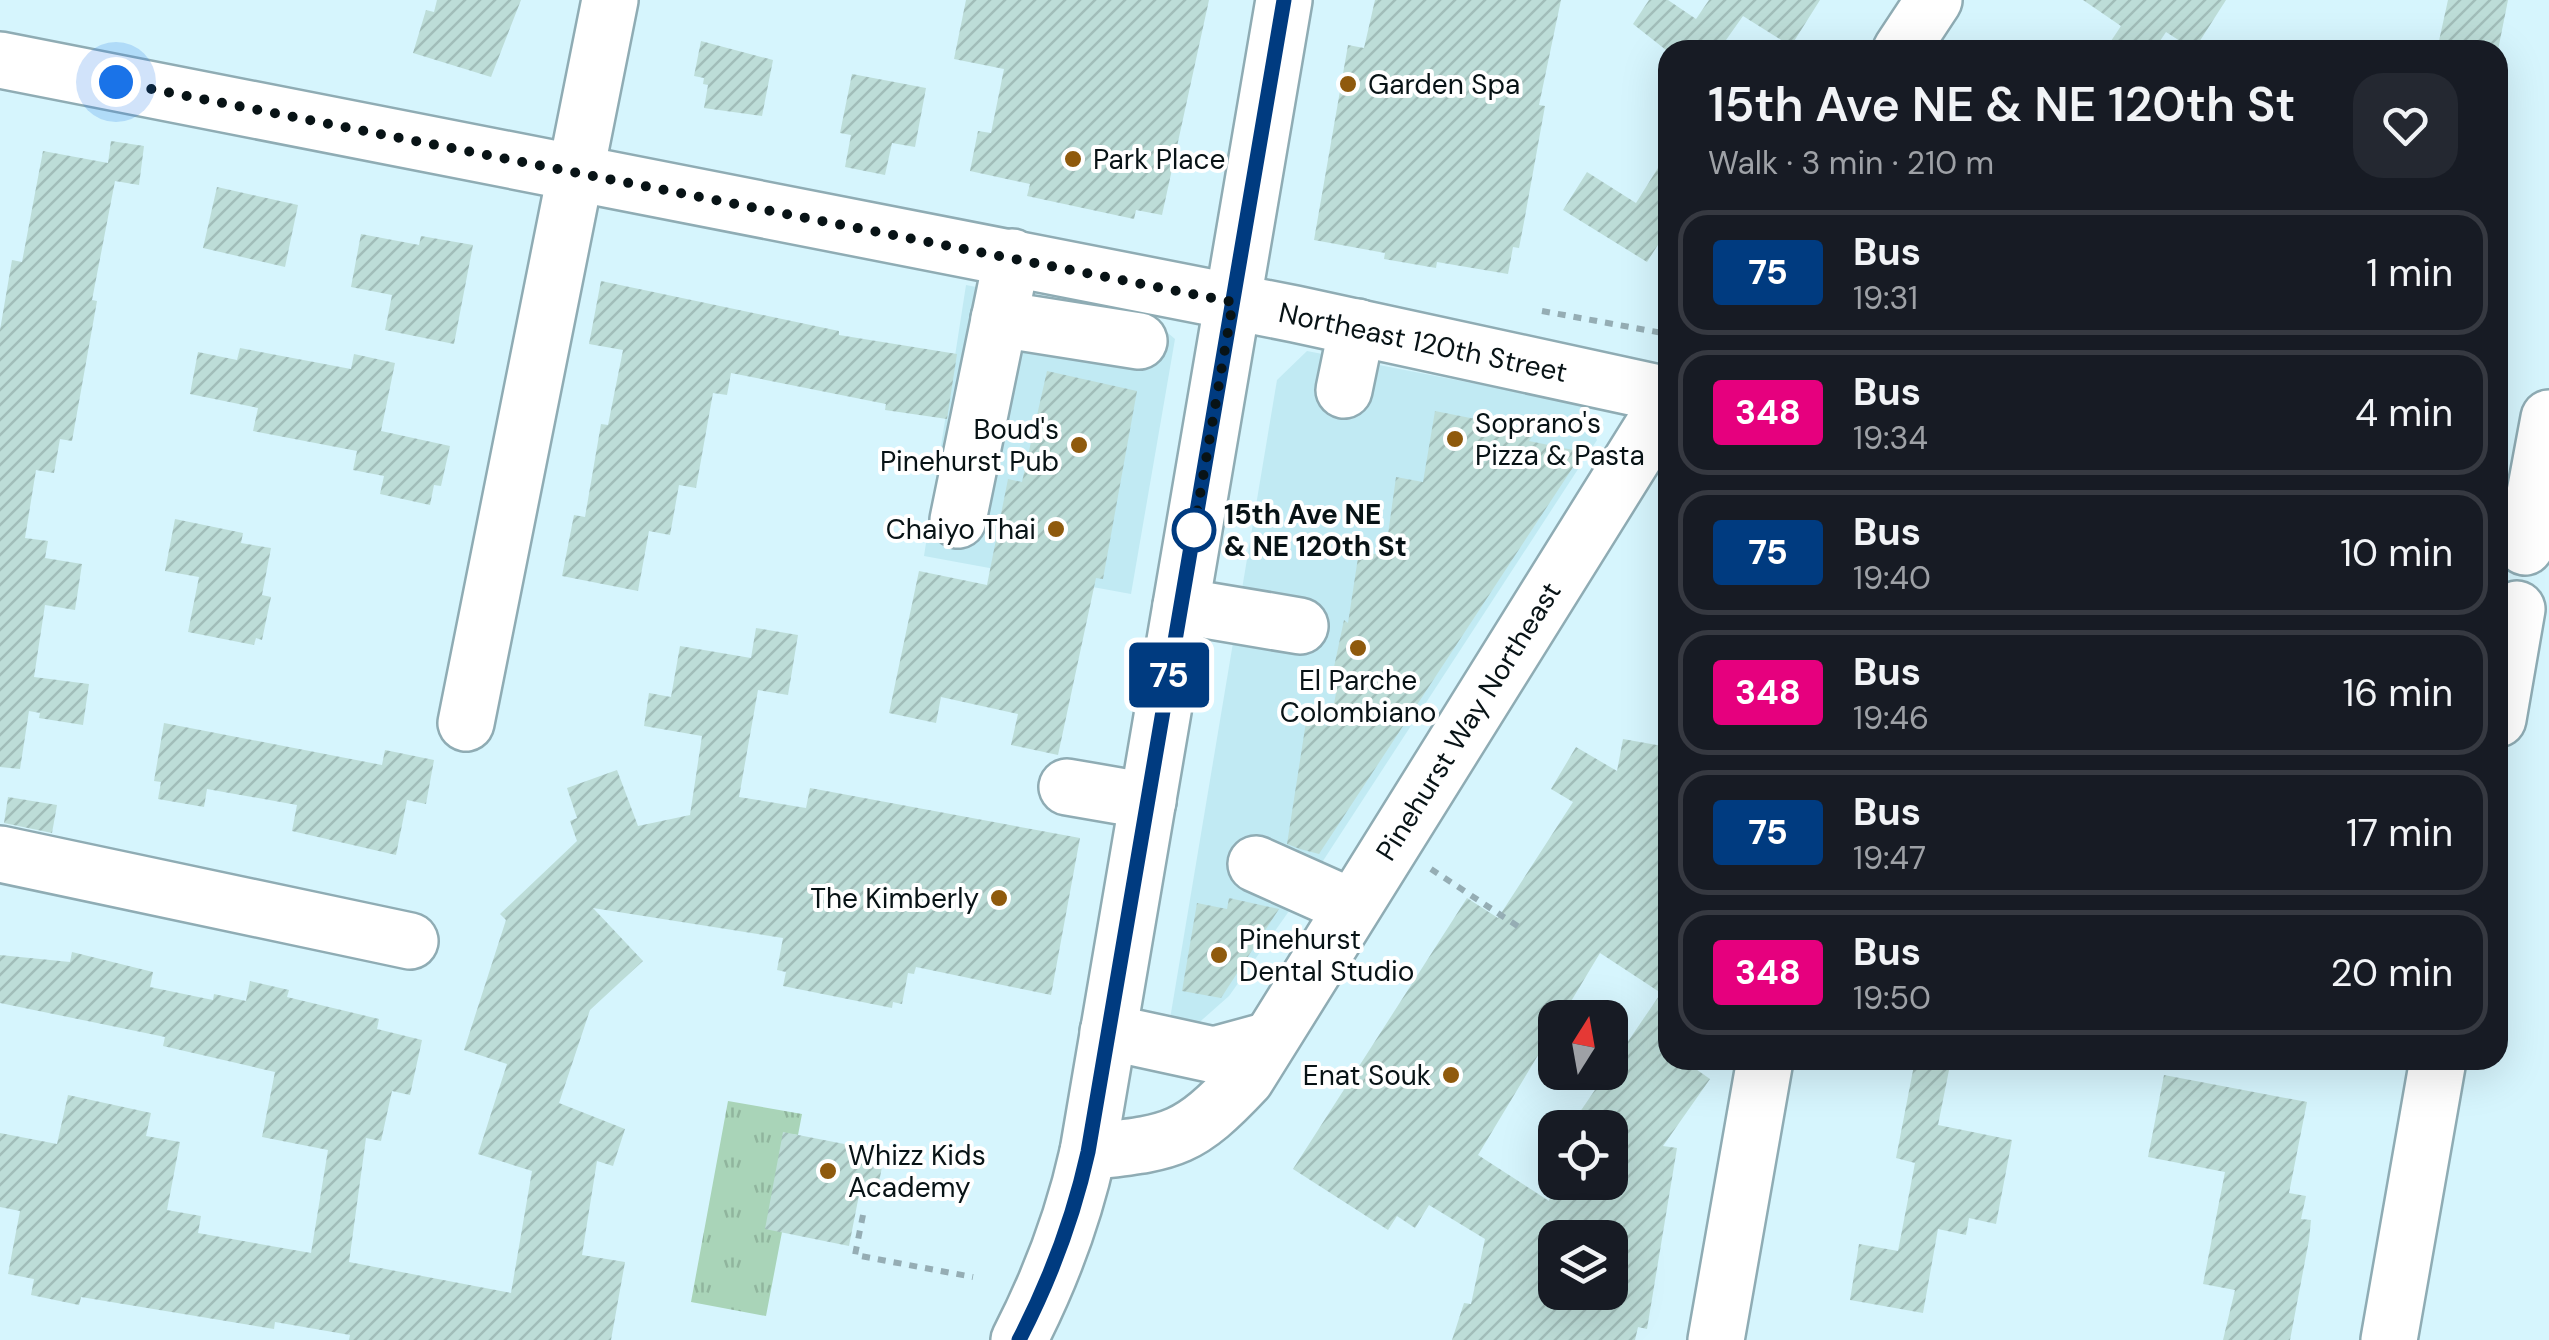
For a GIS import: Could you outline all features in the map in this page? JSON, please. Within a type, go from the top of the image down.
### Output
[{"type":"street","points":[[466,723],[610,0]]},
{"type":"street","points":[[1019,1340],[1052,1276],[1075,1212],[1088,1152],[1284,0]]},
{"type":"street","points":[[1908,40],[1934,0]]},
{"type":"street","name":"Northeast 120th Street","points":[[0,60],[1012,257],[1356,327],[1658,396]]},
{"type":"street","points":[[958,520],[1012,257]]},
{"type":"street","points":[[1000,319],[1139,341]]},
{"type":"street","points":[[1344,390],[1356,327]]},
{"type":"street","name":"Pinehurst Way Northeast","points":[[1088,1152],[1172,1141],[1212,1116],[1246,1079],[1658,414]]},
{"type":"street","points":[[2508,660],[2549,418]]},
{"type":"street","points":[[1181,606],[1300,626]]},
{"type":"street","points":[[1067,786],[1148,801]]},
{"type":"street","points":[[0,854],[410,941]]},
{"type":"street","points":[[1256,864],[1352,907]]},
{"type":"street","points":[[1108,1032],[1214,1054],[1269,1040]]},
{"type":"street","points":[[1716,1340],[1763,1070]]},
{"type":"street","points":[[2389,1340],[2436,1070]]},
{"type":"path","points":[[1542,311],[1658,332]]},
{"type":"path","points":[[1430,868],[1519,927]]},
{"type":"path","points":[[863,1215],[855,1254],[973,1277]]},
{"type":"shaded area","points":[[966,285],[1155,322],[1175,339],[1131,594],[924,556]]},
{"type":"shaded area","points":[[1307,351],[1580,404],[1597,440],[1306,887],[1229,996],[1194,1027],[1169,1025],[1277,380]]},
{"type":"green space","points":[[728,1101],[802,1114],[798,1135],[783,1133],[782,1232],[766,1316],[691,1302]]},
{"type":"building","points":[[437,0],[521,0],[491,77],[413,53],[426,10],[434,12]]},
{"type":"building","points":[[966,0],[1209,0],[1162,215],[1136,210],[1134,219],[1027,196],[1030,184],[970,171],[978,131],[991,133],[1004,69],[954,59]]},
{"type":"building","points":[[1375,0],[1561,0],[1539,105],[1545,106],[1519,248],[1513,247],[1508,274],[1437,262],[1436,268],[1384,259],[1385,253],[1314,240],[1348,45],[1364,48]]},
{"type":"building","points":[[1649,0],[1668,0],[1696,19],[1709,0],[1820,0],[1795,40],[1781,40],[1743,16],[1726,40],[1658,40],[1658,44],[1633,24]]},
{"type":"building","points":[[2083,0],[2226,0],[2200,40],[2178,40],[2166,32],[2161,40],[2112,40],[2121,26]]},
{"type":"building","points":[[2448,0],[2508,0],[2500,40],[2439,40]]},
{"type":"building","points":[[701,41],[773,60],[762,116],[704,108],[708,85],[703,84],[704,78],[694,76]]},
{"type":"building","points":[[852,74],[926,88],[915,147],[892,143],[885,175],[845,167],[851,135],[840,133]]},
{"type":"building","points":[[111,141],[144,146],[139,185],[115,181],[92,300],[97,301],[72,441],[60,439],[54,473],[36,470],[25,538],[48,541],[45,558],[82,564],[75,610],[45,605],[34,677],[89,684],[83,725],[39,718],[40,713],[29,711],[20,769],[0,767],[0,330],[12,260],[22,262],[43,151],[108,163]]},
{"type":"building","points":[[1658,168],[1658,245],[1647,262],[1563,210],[1587,172],[1636,203]]},
{"type":"building","points":[[217,187],[298,205],[285,267],[203,248]]},
{"type":"building","points":[[361,234],[419,245],[421,236],[473,245],[454,344],[385,330],[392,295],[351,287]]},
{"type":"building","points":[[601,281],[839,331],[839,335],[957,354],[947,419],[885,410],[886,404],[731,373],[727,395],[713,393],[696,488],[679,485],[670,535],[649,531],[638,591],[562,576],[574,515],[585,517],[601,424],[608,425],[623,350],[589,344]]},
{"type":"building","points":[[240,348],[351,369],[354,354],[395,363],[381,431],[450,446],[441,486],[434,485],[430,505],[380,494],[384,476],[353,470],[357,451],[253,431],[258,408],[190,394],[198,352],[237,360]]},
{"type":"building","points":[[1047,371],[1137,391],[1103,579],[1096,578],[1058,755],[1011,745],[1018,714],[941,697],[936,723],[889,713],[919,571],[987,585],[1008,479],[1022,482]]},
{"type":"building","points":[[1435,411],[1536,431],[1529,441],[1583,452],[1319,854],[1300,849],[1287,844],[1306,722],[1330,726],[1340,671],[1334,667],[1344,620],[1348,623],[1359,551],[1385,556],[1396,477],[1423,482]]},
{"type":"building","points":[[175,519],[243,533],[241,543],[271,548],[262,595],[271,597],[262,640],[256,638],[254,645],[188,632],[199,577],[165,571]]},
{"type":"building","points":[[756,628],[798,635],[788,695],[758,690],[739,797],[806,808],[810,788],[1080,838],[1051,995],[916,967],[914,974],[908,973],[902,1004],[893,1002],[892,1008],[783,986],[786,972],[777,970],[783,938],[593,908],[643,961],[590,1010],[559,1103],[625,1129],[613,1166],[597,1161],[582,1255],[625,1262],[611,1340],[349,1340],[350,1335],[275,1322],[274,1329],[81,1297],[79,1305],[31,1295],[34,1279],[8,1274],[20,1211],[0,1207],[0,1133],[57,1144],[68,1095],[151,1113],[146,1136],[180,1142],[167,1210],[201,1216],[198,1233],[311,1253],[328,1150],[262,1137],[275,1072],[163,1046],[165,1037],[0,1003],[0,955],[70,962],[72,952],[153,972],[150,987],[213,1000],[214,994],[246,1001],[250,981],[289,990],[287,997],[379,1019],[377,1029],[422,1040],[410,1095],[392,1091],[381,1141],[366,1138],[349,1262],[511,1293],[532,1171],[478,1154],[507,1064],[464,1050],[506,920],[500,914],[577,841],[570,821],[577,818],[567,788],[617,770],[638,826],[690,815],[702,736],[644,726],[649,693],[671,697],[680,646],[751,658]]},
{"type":"building","points":[[164,723],[382,765],[385,750],[434,760],[426,804],[407,800],[396,855],[292,831],[297,805],[207,789],[204,807],[158,799],[161,782],[154,781]]},
{"type":"building","points":[[1623,739],[1658,745],[1658,991],[1600,953],[1572,1000],[1538,1000],[1538,1055],[1478,1155],[1538,1194],[1538,1200],[1628,1200],[1628,1110],[1581,1110],[1595,1090],[1628,1090],[1628,1041],[1658,997],[1658,1070],[1697,1070],[1710,1079],[1663,1146],[1677,1148],[1647,1329],[1638,1327],[1635,1340],[1452,1340],[1464,1303],[1471,1304],[1485,1239],[1429,1205],[1415,1228],[1397,1216],[1388,1230],[1293,1169],[1467,898],[1498,918],[1573,802],[1551,789],[1576,747],[1617,771]]},
{"type":"building","points":[[8,797],[57,805],[52,833],[4,823]]},
{"type":"building","name":"Pinehurst Dental Studio","points":[[1229,898],[1279,909],[1221,998],[1182,991],[1197,903],[1227,909]]},
{"type":"building","points":[[1913,1070],[1949,1070],[1938,1125],[2012,1140],[1996,1224],[1969,1218],[1966,1235],[1938,1229],[1923,1313],[1850,1300],[1859,1244],[1898,1251],[1915,1163],[1896,1158]]},
{"type":"building","points":[[2164,1075],[2307,1102],[2289,1193],[2306,1196],[2301,1219],[2311,1220],[2290,1340],[2223,1340],[2235,1290],[2203,1284],[2225,1172],[2148,1157]]},
{"type":"building","name":"Whizz Kids Academy","points":[[783,1132],[885,1152],[877,1192],[871,1191],[870,1197],[859,1195],[849,1246],[765,1229]]},
{"type":"bus line","name":"75","points":[[1019,1340],[1052,1276],[1075,1212],[1088,1152],[1284,0]]},
{"type":"place","name":"Garden Spa","points":[[1348,84]]},
{"type":"place","name":"Park Place","points":[[1073,159]]},
{"type":"place","name":"Soprano's Pizza & Pasta","points":[[1455,439]]},
{"type":"place","name":"Boud's Pinehurst Pub","points":[[1079,445]]},
{"type":"place","name":"Chaiyo Thai","points":[[1056,529]]},
{"type":"place","name":"15th Ave NE & NE 120th St","points":[[1194,530]]},
{"type":"place","name":"El Parche Colombiano","points":[[1358,648]]},
{"type":"place","name":"The Kimberly","points":[[999,898]]},
{"type":"place","name":"Pinehurst Dental Studio","points":[[1219,955]]},
{"type":"place","name":"Enat Souk","points":[[1451,1075]]},
{"type":"place","name":"Whizz Kids Academy","points":[[828,1171]]},
{"type":"route","points":[[116,82],[1233,302],[1194,530]]}]
